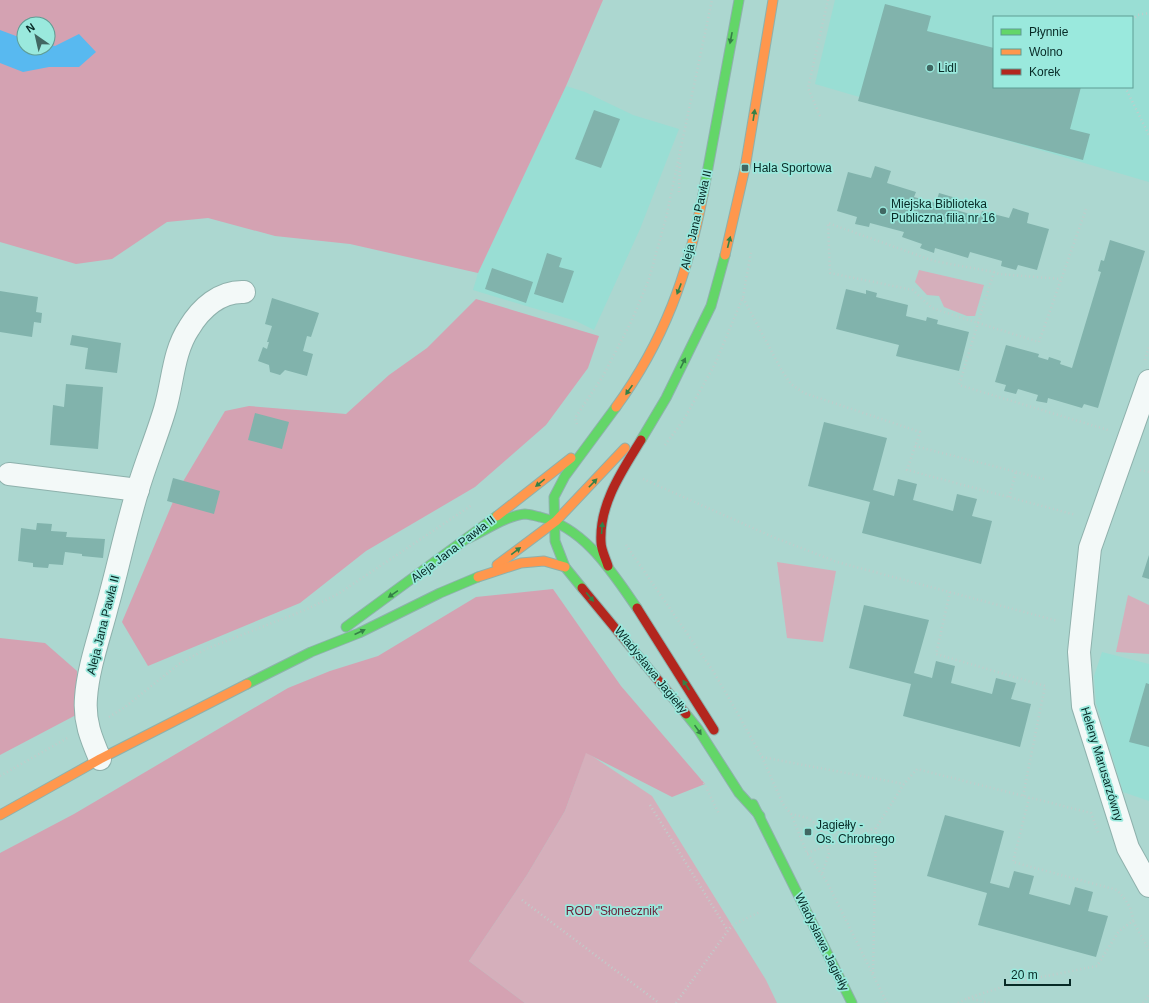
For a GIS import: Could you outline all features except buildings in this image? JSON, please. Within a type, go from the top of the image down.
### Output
[{"type":"street","name":"Aleja Jana Pawła II","points":[[556,521],[554,497],[565,476],[632,385],[649,357],[681,285],[696,230],[739,0]]},
{"type":"street","name":"Aleja Jana Pawła II","points":[[608,566],[601,544],[605,506],[623,468],[666,398],[711,306],[729,243],[745,168],[773,0]]},
{"type":"street","name":"Aleja Jana Pawła II","points":[[100,759],[87,729],[86,698],[93,661],[138,490],[168,398],[172,373],[179,350],[188,328],[203,309],[217,297],[234,291],[244,292]]},
{"type":"street","name":"Heleny Marusarzówny","points":[[1149,381],[1090,548],[1079,652],[1082,706],[1128,848],[1149,886]]},
{"type":"street","name":"Aleja Jana Pawła II","points":[[485,574],[556,521],[614,462],[666,398]]},
{"type":"street","name":"Aleja Jana Pawła II","points":[[311,652],[469,538],[592,441]]},
{"type":"street","points":[[9,474],[138,490]]},
{"type":"street","name":"Władysława Jagiełły","points":[[469,538],[506,520],[525,514],[556,521],[574,532],[608,566],[718,737]]},
{"type":"street","name":"Władysława Jagiełły","points":[[556,521],[555,541],[565,567],[698,729],[739,793],[760,816]]},
{"type":"street","name":"Aleja Jana Pawła II","points":[[0,814],[100,759],[311,652],[359,633],[440,593],[485,574],[521,563],[544,561],[565,567]]},
{"type":"street","name":"Władysława Jagiełły","points":[[732,763],[760,816],[852,1003]]},
{"type":"path","points":[[579,429],[574,418],[603,376],[632,320],[649,279],[666,218],[680,156],[712,0]]},
{"type":"path","points":[[820,116],[808,88],[828,0]]},
{"type":"path","points":[[1133,19],[1138,15],[1149,13]]},
{"type":"path","points":[[1126,88],[1149,134]]},
{"type":"path","points":[[679,200],[680,156]]},
{"type":"path","points":[[1061,279],[999,274],[934,261],[828,223],[830,273],[913,290],[932,308],[1039,342],[1086,209]]},
{"type":"path","points":[[994,272],[959,385],[1112,431]]},
{"type":"path","points":[[743,297],[782,371],[791,384],[804,393],[920,432],[907,470],[1076,515]]},
{"type":"path","points":[[915,446],[1044,479]]},
{"type":"path","points":[[1009,497],[1016,472]]},
{"type":"path","points":[[639,485],[642,479],[773,537],[837,562],[1058,621]]},
{"type":"path","points":[[0,776],[54,745],[125,708],[179,664],[206,649],[305,610],[338,594],[476,503]]},
{"type":"path","points":[[625,540],[630,551],[713,672],[762,757],[783,804],[791,814],[807,853],[822,874],[887,1003]]},
{"type":"path","points":[[950,592],[936,654],[1045,686],[1023,796]]},
{"type":"path","points":[[762,757],[904,784]]},
{"type":"path","points":[[873,974],[876,828],[904,784],[917,769],[1091,813],[1101,842]]},
{"type":"path","points":[[1029,798],[1013,862],[1117,890],[1132,910],[1133,921],[1149,950]]},
{"type":"path","points":[[650,805],[728,931]]},
{"type":"path","points":[[791,814],[808,818],[819,826],[828,852],[822,874]]},
{"type":"path","points":[[807,853],[876,828]]},
{"type":"path","points":[[522,900],[659,1003]]},
{"type":"path","points":[[676,1003],[732,925],[760,912]]},
{"type":"path","points":[[958,1003],[968,998],[1021,981],[1097,966],[1119,931],[1133,921]]},
{"type":"path","points":[[1143,1003],[1149,995]]},
{"type":"path","points":[[968,998],[990,1003]]},
{"type":"shaded area","points":[[0,0],[603,0],[566,86],[478,273],[350,244],[275,236],[208,218],[167,222],[112,259],[76,264],[0,242]]},
{"type":"shaded area","points":[[835,0],[1149,0],[1149,182],[815,84]]},
{"type":"shaded area","points":[[0,30],[16,36],[16,56],[56,56],[56,46],[79,34],[96,52],[79,67],[49,67],[23,72],[0,63]]},
{"type":"shaded area","points":[[566,86],[585,92],[633,115],[679,129],[640,229],[594,330],[576,321],[473,290],[478,273],[506,211]]},
{"type":"shaded area","points":[[476,299],[599,336],[588,368],[546,425],[475,487],[366,551],[300,603],[148,666],[122,622],[178,490],[225,411],[249,406],[346,414],[389,375],[427,348]]},
{"type":"shaded area","points":[[553,589],[621,686],[705,784],[672,797],[586,753],[565,811],[527,875],[469,961],[525,1003],[0,1003],[0,853],[74,814],[288,688],[330,671],[378,656],[476,597]]},
{"type":"shaded area","points":[[0,638],[45,643],[77,671],[76,715],[0,755]]},
{"type":"shaded area","points":[[1102,652],[1149,664],[1149,801],[1123,792],[1096,703],[1094,676]]},
{"type":"green space","points":[[919,270],[984,285],[975,316],[967,316],[944,307],[939,296],[927,295],[915,282]]},
{"type":"green space","points":[[777,562],[836,571],[823,642],[787,638]]},
{"type":"green space","points":[[1128,595],[1149,605],[1149,654],[1116,652]]},
{"type":"green space","name":"ROD \"Słonecznik\"","points":[[586,752],[652,796],[766,980],[777,1003],[525,1003],[469,961],[527,875],[565,811]]},
{"type":"traffic: fast","points":[[703,195],[739,0]]},
{"type":"traffic: fast","points":[[641,440],[666,398],[711,306],[725,255]]},
{"type":"traffic: fast","points":[[582,588],[565,567],[555,541],[554,497],[565,476],[616,407]]},
{"type":"traffic: fast","points":[[469,538],[504,520],[518,515],[525,514],[540,517],[556,523],[571,531],[596,553],[618,580],[637,608]]},
{"type":"traffic: fast","points":[[346,627],[497,516]]},
{"type":"traffic: fast","points":[[247,684],[311,652],[359,633],[440,593],[478,577]]},
{"type":"traffic: fast","points":[[686,714],[698,729],[739,793],[760,816]]},
{"type":"traffic: fast","points":[[753,804],[852,1003]]},
{"type":"traffic: slow","points":[[725,255],[745,168],[773,0]]},
{"type":"traffic: slow","points":[[616,407],[648,357],[672,306],[690,252],[703,195]]},
{"type":"traffic: slow","points":[[497,565],[556,521],[625,448]]},
{"type":"traffic: slow","points":[[497,516],[571,458]]},
{"type":"traffic: slow","points":[[478,577],[521,563],[544,561],[565,567]]},
{"type":"traffic: slow","points":[[0,815],[100,759],[247,684]]},
{"type":"traffic: jam","points":[[608,566],[601,545],[601,528],[604,514],[613,488],[641,440]]},
{"type":"traffic: jam","points":[[582,588],[686,714]]},
{"type":"traffic: jam","points":[[637,608],[714,730]]},
{"type":"place","name":"Lidl","points":[[930,68]]},
{"type":"place","name":"Hala Sportowa","points":[[745,168]]},
{"type":"place","name":"Miejska Biblioteka Publiczna filia nr 16","points":[[883,211]]},
{"type":"place","name":"Jagiełły - Os. Chrobrego","points":[[808,832]]}]
